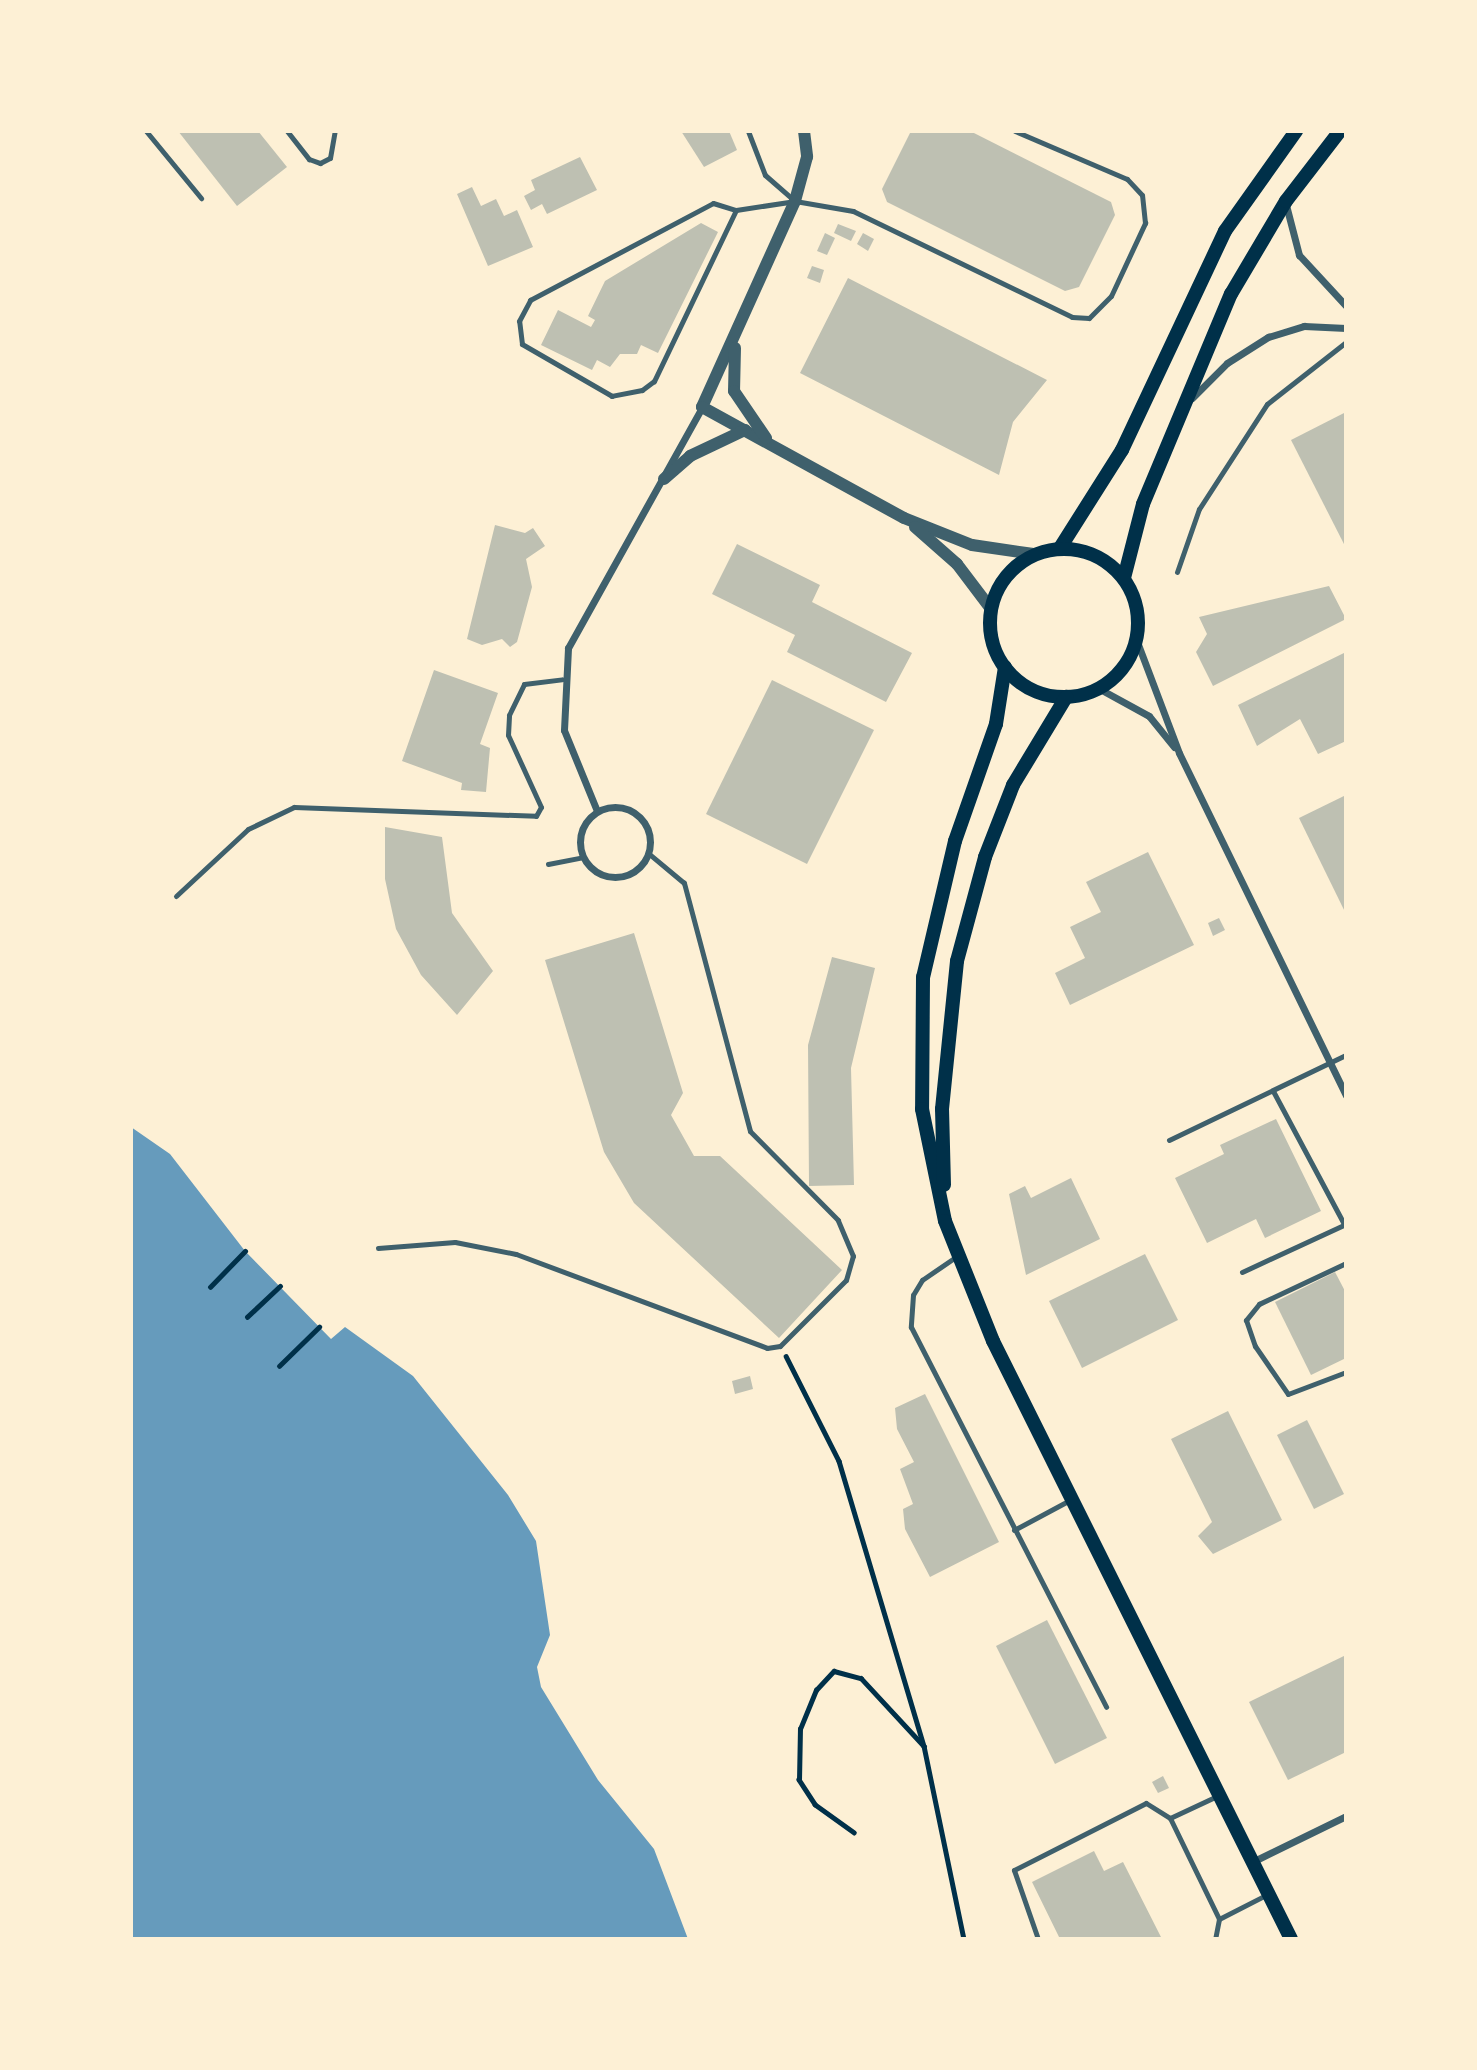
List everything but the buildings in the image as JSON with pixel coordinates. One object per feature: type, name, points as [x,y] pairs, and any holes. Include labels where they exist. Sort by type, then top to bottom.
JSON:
[{"type":"main road","points":[[1060,548],[1122,450],[1225,231],[1296,131]]},
{"type":"main road","points":[[1124,578],[1143,504],[1231,294],[1286,201],[1340,131]]},
{"type":"main road","points":[[1060,548],[1098,557],[1124,578],[1137,609],[1136,639],[1120,672],[1098,688],[1066,698],[1027,688],[1005,667],[991,639],[991,609],[1002,580],[1033,554],[1060,548]]},
{"type":"main road","points":[[1005,667],[996,724],[955,841],[923,977],[922,1109],[945,1221],[957,1256],[1070,1500],[1288,1938]]},
{"type":"main road","points":[[945,1221],[942,1109],[957,961],[1013,785],[1066,698]]},
{"type":"street","points":[[597,811],[564,730],[562,679],[575,628],[664,479],[736,339],[795,201],[807,157],[804,131]]},
{"type":"street","points":[[1286,201],[1299,255],[1346,306]]},
{"type":"street","points":[[1181,413],[1217,371],[1268,337],[1304,326],[1346,328]]},
{"type":"street","points":[[736,339],[734,391],[771,444]]},
{"type":"street","points":[[702,407],[904,517],[972,545],[1033,554]]},
{"type":"street","points":[[664,479],[690,456],[745,430]]},
{"type":"street","points":[[904,517],[945,551],[991,609]]},
{"type":"street","points":[[1136,639],[1179,753],[1346,1096]]},
{"type":"street","points":[[1098,688],[1149,716],[1179,753]]},
{"type":"street","points":[[619,807],[639,816],[649,837],[648,853],[636,870],[617,877],[597,872],[583,857],[583,827],[597,811],[619,807]]},
{"type":"street","points":[[1251,1863],[1346,1816]]},
{"type":"lane","points":[[146,131],[201,198]]},
{"type":"lane","points":[[287,131],[309,159],[320,163],[330,158],[335,131]]},
{"type":"lane","points":[[748,131],[765,175],[795,201]]},
{"type":"lane","points":[[736,210],[654,381],[642,390],[612,396],[522,344],[519,321],[540,294],[713,203],[736,210],[795,201],[853,211],[1072,317],[1089,318],[1111,296],[1146,223],[1142,195],[1127,179],[1015,131]]},
{"type":"lane","points":[[1177,572],[1199,509],[1260,413],[1345,346]]},
{"type":"lane","points":[[176,896],[248,829],[294,807],[536,816],[541,807],[508,735],[509,715],[524,684],[562,679]]},
{"type":"lane","points":[[378,1248],[455,1242],[516,1254],[754,1346],[780,1346],[846,1280],[851,1244],[838,1220],[750,1130],[684,883],[648,853]]},
{"type":"lane","points":[[548,864],[583,857]]},
{"type":"lane","points":[[1169,1140],[1346,1055]]},
{"type":"lane","points":[[1242,1272],[1345,1224],[1273,1091]]},
{"type":"lane","points":[[957,1256],[922,1280],[913,1295],[911,1327],[1106,1707]]},
{"type":"lane","points":[[1346,1263],[1259,1304],[1246,1320],[1255,1346],[1288,1394],[1346,1372]]},
{"type":"lane","points":[[1014,1530],[1070,1500]]},
{"type":"lane","points":[[1170,1818],[1217,1796]]},
{"type":"lane","points":[[1038,1939],[1014,1870],[1146,1803],[1170,1818],[1219,1919],[1214,1939]]},
{"type":"lane","points":[[1219,1919],[1268,1894]]},
{"type":"path","points":[[210,1287],[245,1251]]},
{"type":"path","points":[[247,1317],[280,1286]]},
{"type":"path","points":[[279,1366],[319,1327]]},
{"type":"path","points":[[780,1346],[839,1461],[924,1746],[964,1939]]},
{"type":"path","points":[[854,1833],[814,1805],[799,1780],[800,1729],[816,1690],[834,1671],[861,1678],[924,1746]]},
{"type":"water","points":[[131,1127],[170,1154],[245,1251],[331,1339],[345,1327],[413,1376],[508,1495],[536,1541],[550,1635],[537,1667],[541,1687],[598,1780],[654,1849],[688,1939],[131,1939]]}]
